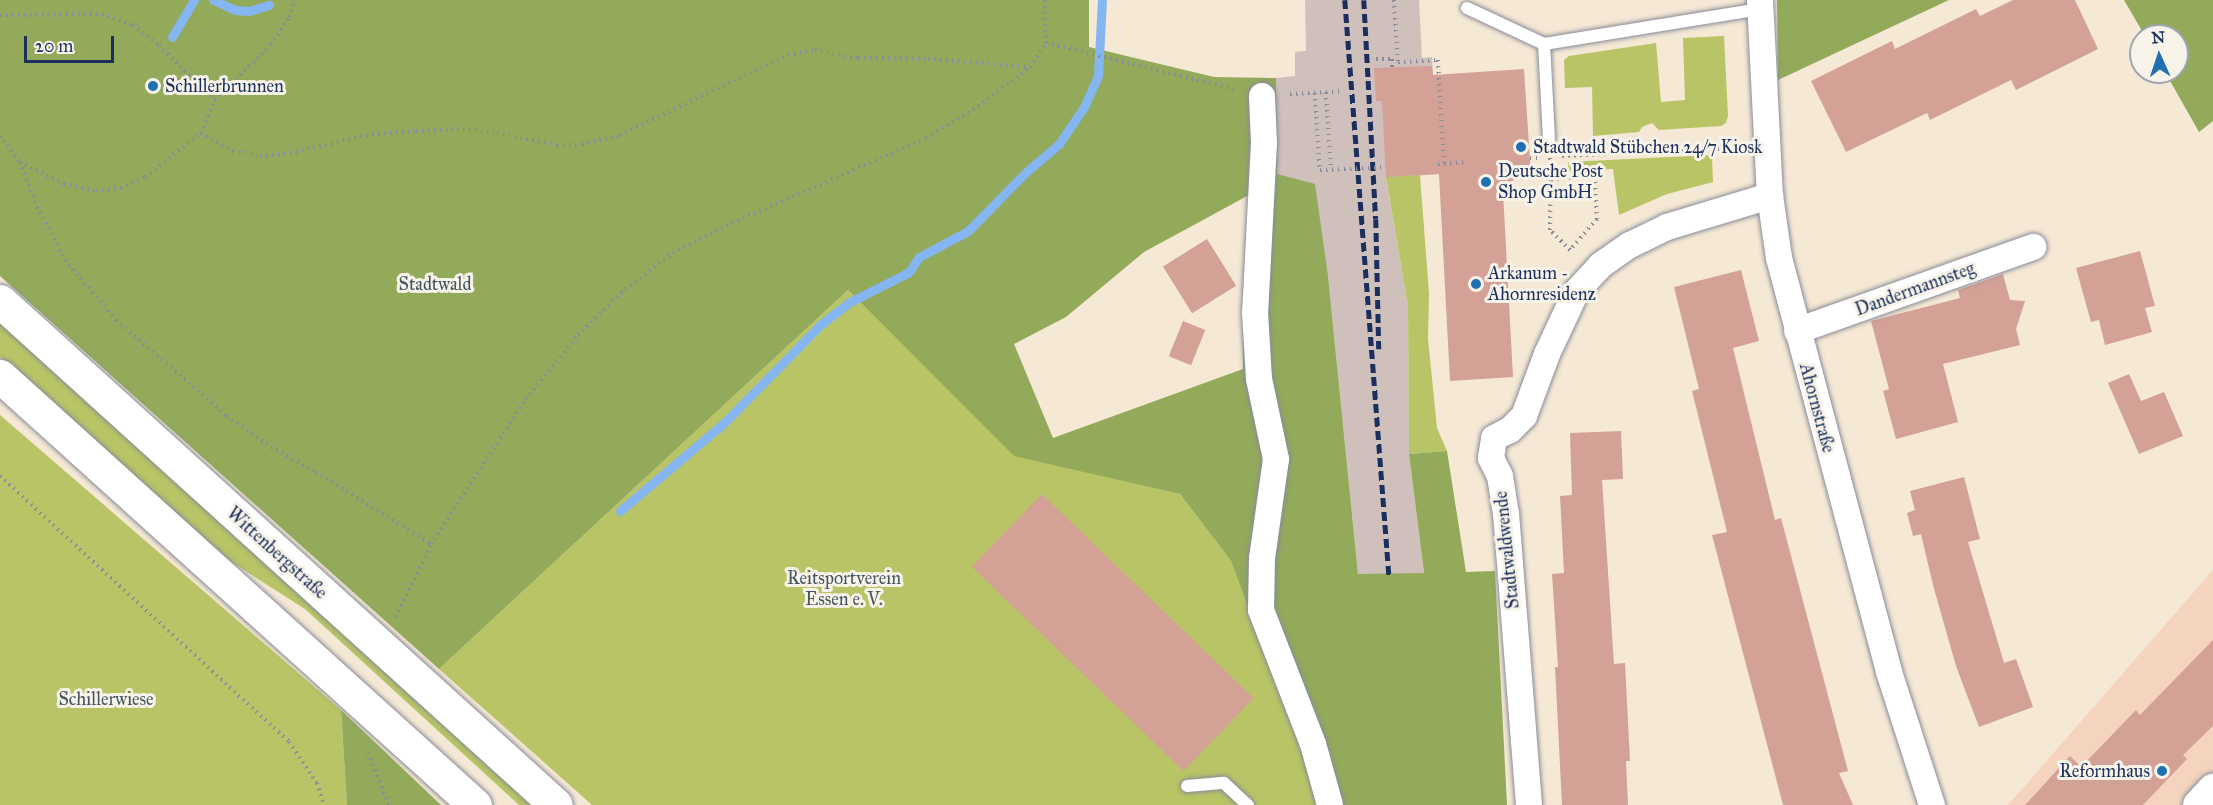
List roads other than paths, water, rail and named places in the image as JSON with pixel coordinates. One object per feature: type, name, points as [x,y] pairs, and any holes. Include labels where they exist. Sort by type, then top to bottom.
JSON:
[{"type":"main road","name":"Wittenbergstraße","points":[[0,301],[556,805]]},
{"type":"main road","points":[[0,376],[475,805]]},
{"type":"street","name":"Ahornstraße","points":[[1760,5],[1770,196],[1779,258],[1889,672],[1932,805]]},
{"type":"street","points":[[1262,96],[1264,143],[1255,312],[1259,379],[1276,459],[1262,558],[1261,610],[1312,744],[1330,805]]},
{"type":"street","name":"Stadtwaldwende","points":[[1529,805],[1506,514],[1500,476],[1491,458],[1494,438],[1510,430],[1524,416],[1547,354],[1576,292],[1601,265],[1630,245],[1667,227],[1770,196]]},
{"type":"street","name":"Dandermannsteg","points":[[1797,331],[2033,247]]},
{"type":"lane","points":[[1467,8],[1544,44],[1760,5]]},
{"type":"lane","points":[[1544,44],[1549,140]]},
{"type":"lane","points":[[1187,786],[1224,783],[1248,805]]},
{"type":"waterway","points":[[172,37],[194,0]]},
{"type":"waterway","points":[[213,0],[235,10],[249,11],[269,5]]},
{"type":"waterway","points":[[620,511],[725,422],[820,325],[848,303],[909,272],[919,257],[968,231],[1026,172],[1059,144],[1084,107],[1098,76],[1102,0]]},
{"type":"railway","points":[[1345,0],[1389,575]]},
{"type":"railway","points":[[1364,0],[1376,219],[1379,349]]},
{"type":"place","name":"Schillerbrunnen","points":[[153,86]]},
{"type":"place","name":"Stadtwald Stübchen 24/7 Kiosk","points":[[1521,147]]},
{"type":"place","name":"Deutsche Post Shop GmbH","points":[[1486,182]]},
{"type":"place","name":"Arkanum - Ahornresidenz","points":[[1476,284]]},
{"type":"place","name":"Reformhaus","points":[[2162,771]]},
{"type":"park label","name":"Stadtwald","points":[[435,284]]},
{"type":"park label","name":"Reitsportverein Essen e. V.","points":[[844,589]]},
{"type":"park label","name":"Schillerwiese","points":[[106,699]]}]
